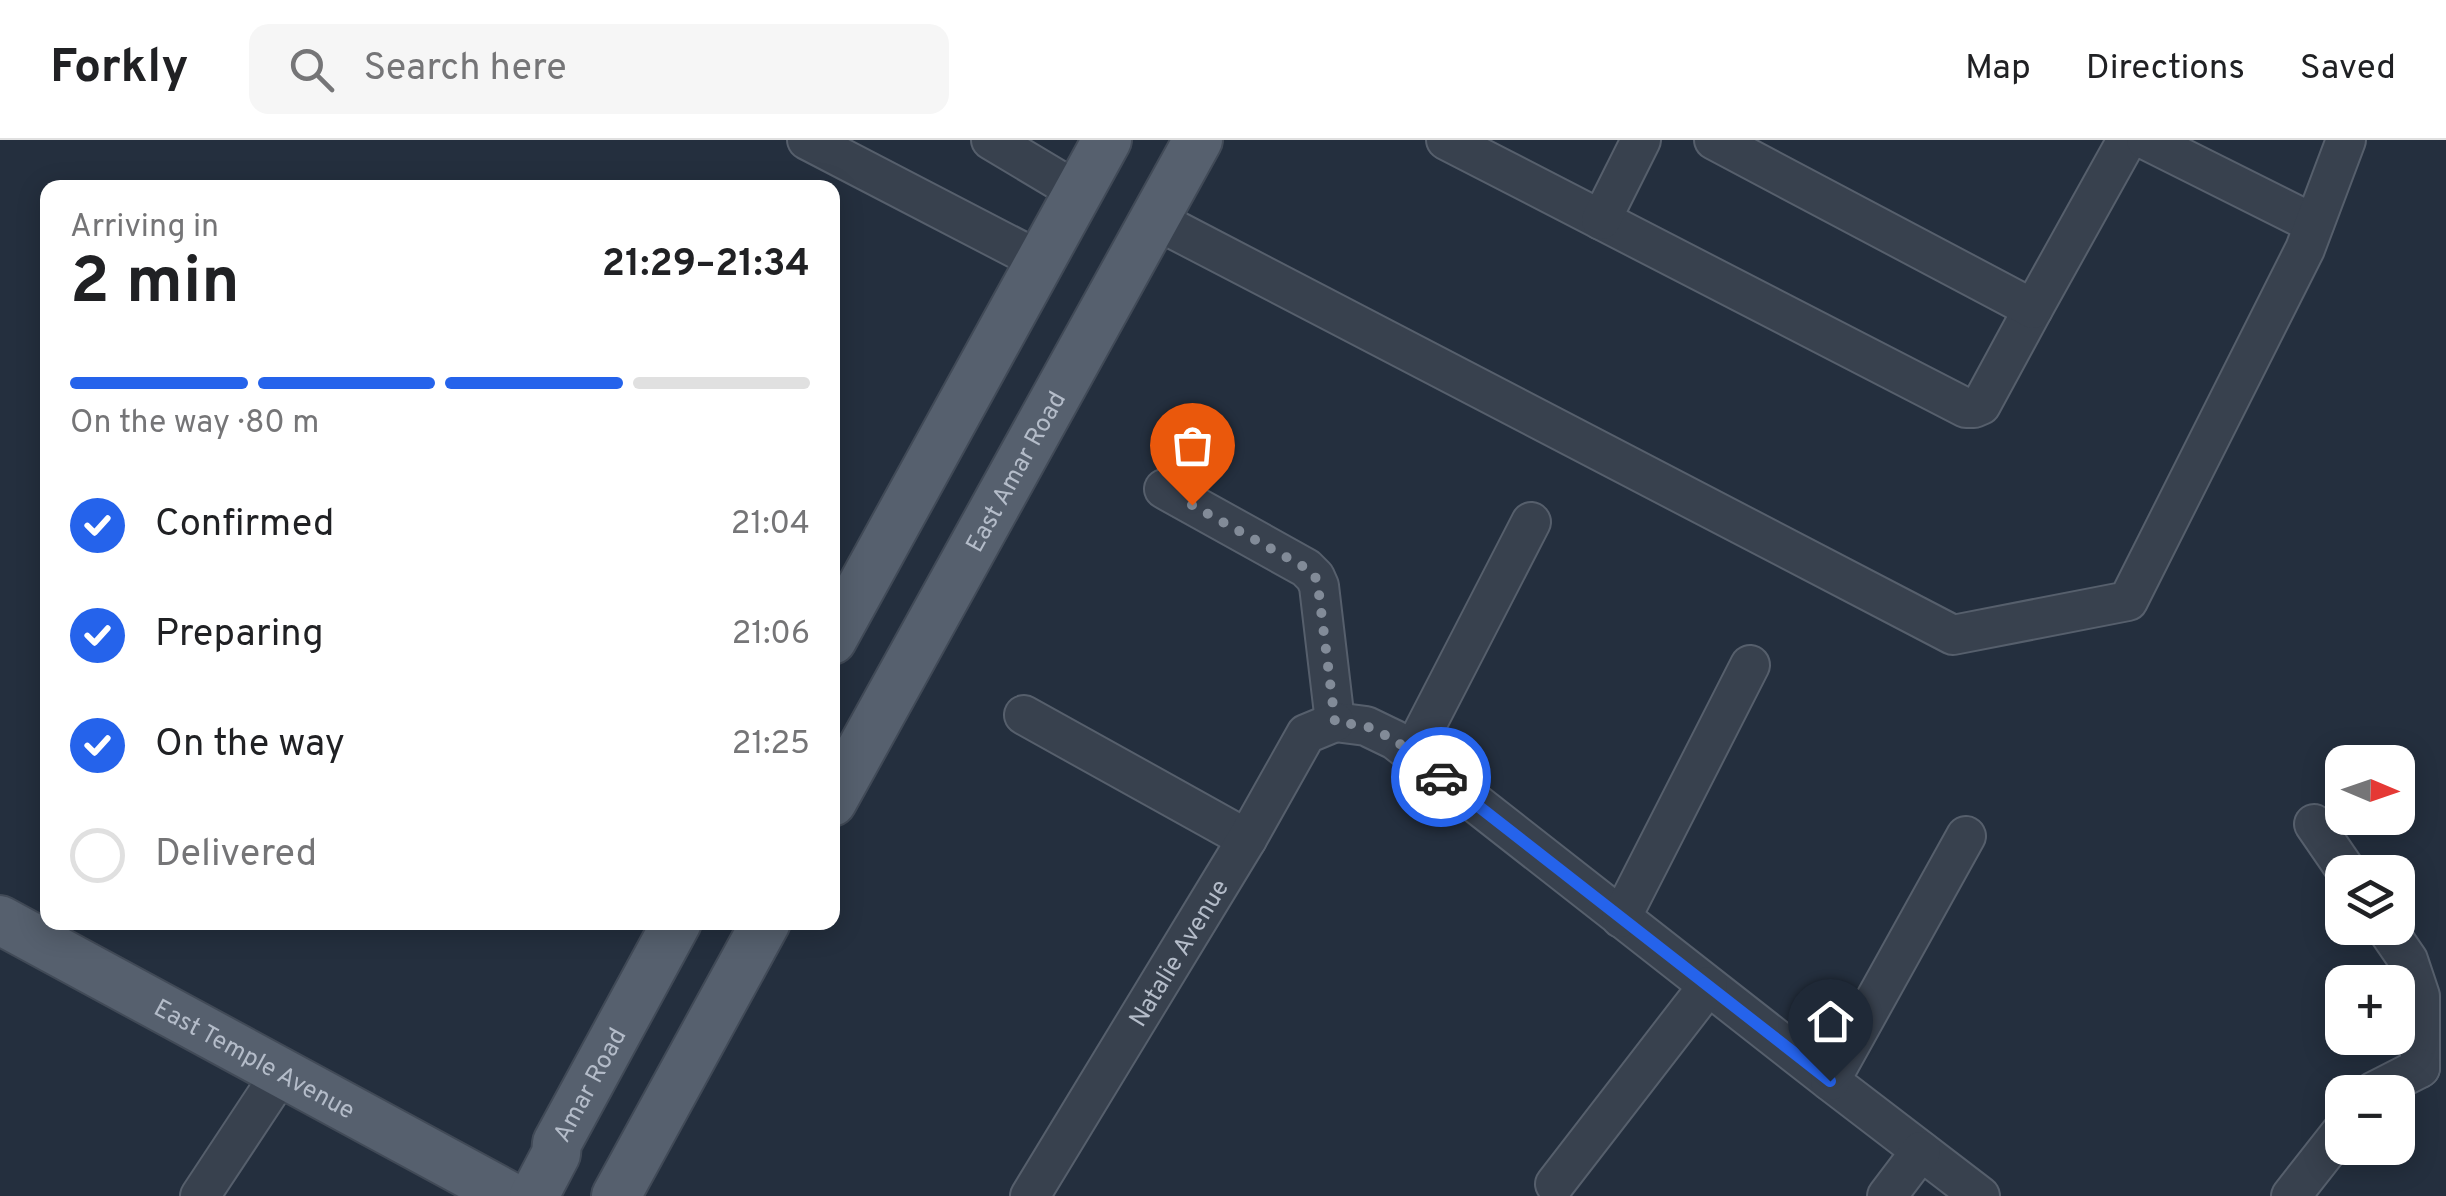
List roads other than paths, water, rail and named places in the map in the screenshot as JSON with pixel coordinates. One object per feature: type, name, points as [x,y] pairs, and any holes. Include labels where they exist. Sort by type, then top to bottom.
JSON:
[{"type":"main road","points":[[840,625],[1107,140]]},
{"type":"main road","name":"East Amar Road","points":[[840,788],[1198,140]]},
{"type":"main road","name":"East Temple Avenue","points":[[0,920],[509,1196]]},
{"type":"main road","name":"Amar Road","points":[[534,1196],[556,1154],[557,1143],[674,930]]},
{"type":"main road","points":[[616,1196],[762,930]]},
{"type":"street","points":[[807,140],[1040,261]]},
{"type":"street","points":[[991,140],[1078,192]]},
{"type":"street","points":[[1446,140],[1966,408],[1981,405],[2128,140]]},
{"type":"street","points":[[1602,220],[1641,140]]},
{"type":"street","points":[[1714,140],[2033,309]]},
{"type":"street","points":[[2146,140],[2310,236]]},
{"type":"street","points":[[1154,219],[1952,634],[2128,601],[2310,236],[2346,140]]},
{"type":"street","points":[[1164,489],[1315,576],[1335,722],[1366,726],[1395,740],[1980,1196]]},
{"type":"street","points":[[1412,753],[1531,522]]},
{"type":"street","points":[[1621,918],[1750,665]]},
{"type":"street","points":[[1024,715],[1247,839]]},
{"type":"street","name":"Natalie Avenue","points":[[1030,1196],[1247,839],[1306,734],[1335,722]]},
{"type":"street","points":[[2314,824],[2336,855]]},
{"type":"street","points":[[1830,1081],[1966,836]]},
{"type":"street","points":[[2398,945],[2408,960],[2420,996],[2433,1072]]},
{"type":"street","points":[[1555,1184],[1708,986]]},
{"type":"street","points":[[200,1196],[282,1072]]},
{"type":"street","points":[[1887,1196],[1921,1151]]},
{"type":"street","points":[[2291,1196],[2325,1153]]}]
